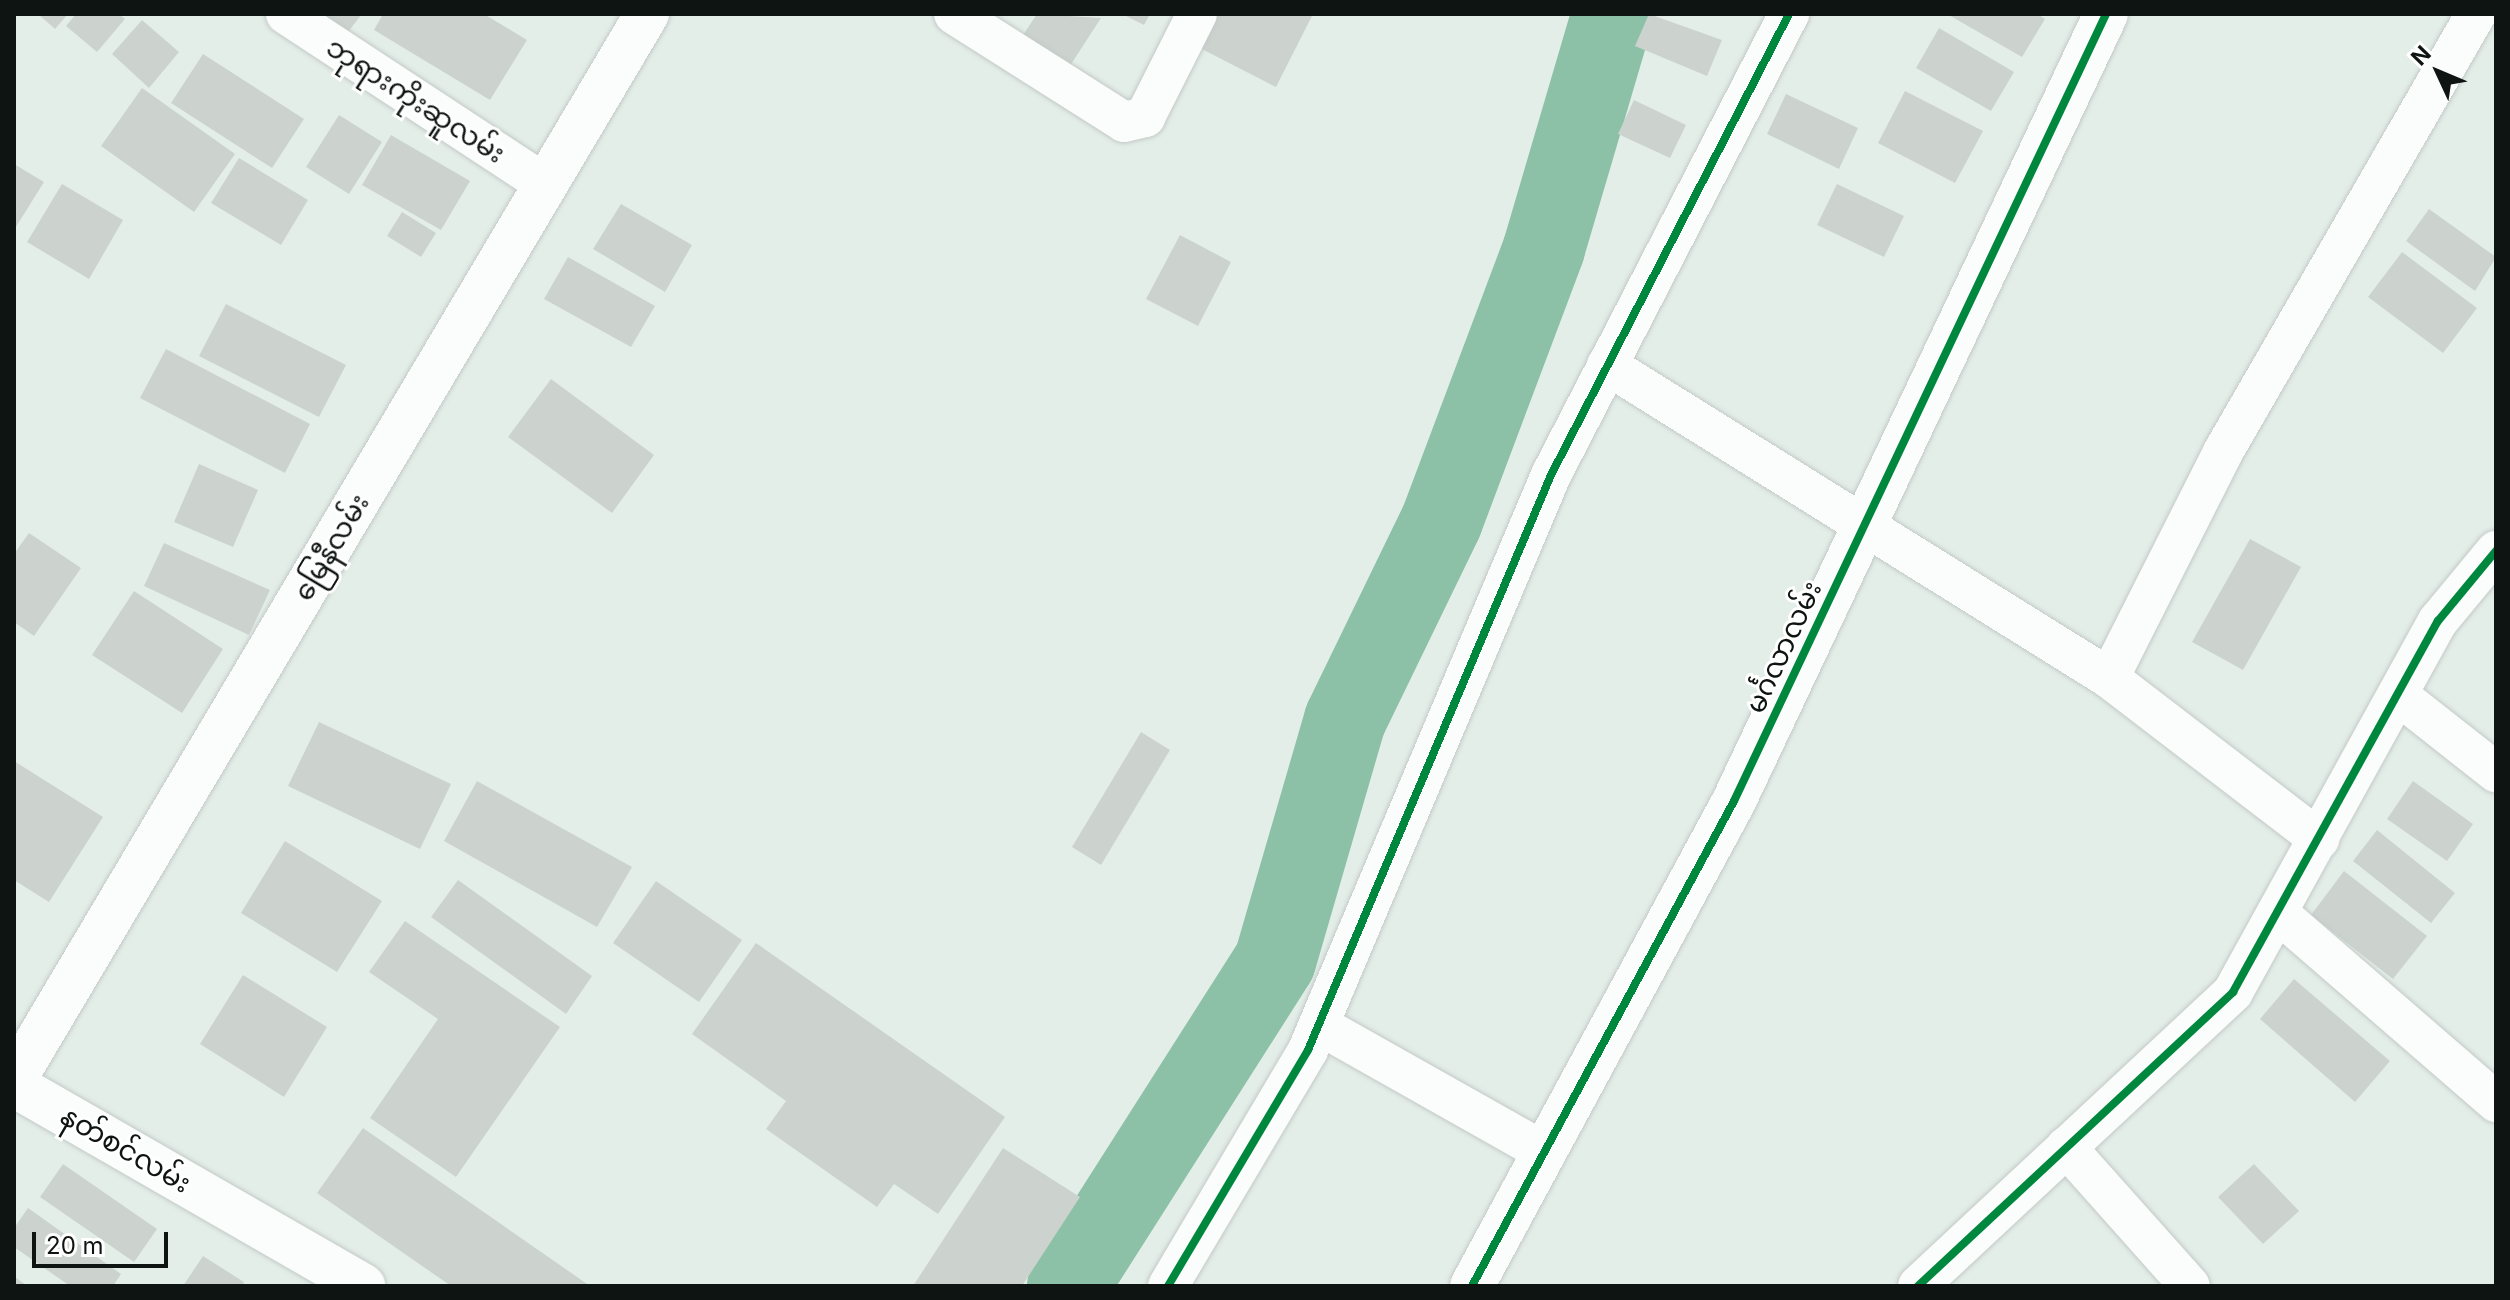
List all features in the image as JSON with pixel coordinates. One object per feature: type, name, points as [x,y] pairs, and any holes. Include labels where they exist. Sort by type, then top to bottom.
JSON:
[{"type":"street","name":"ဘုရားကိုးဆူလမ်း","points":[[286,14],[546,185]]},
{"type":"street","name":"မြေနီလမ်း","points":[[14,1082],[647,14]]},
{"type":"street","points":[[954,14],[1124,122],[1145,117],[1197,14]]},
{"type":"street","points":[[1168,1286],[1319,1025],[1551,475],[1789,14]]},
{"type":"street","name":"မင်္ဂလာလမ်း","points":[[1472,1286],[1734,801],[2106,14]]},
{"type":"street","points":[[2109,678],[2223,452],[2476,14]]},
{"type":"street","points":[[1607,365],[2109,678],[2319,839]]},
{"type":"street","points":[[1918,1286],[2233,992],[2438,621],[2496,551]]},
{"type":"street","points":[[2398,695],[2496,772]]},
{"type":"street","points":[[2278,913],[2496,1102]]},
{"type":"street","points":[[1319,1025],[1544,1152]]},
{"type":"street","name":"နတ်စင်လမ်း","points":[[14,1082],[363,1286]]},
{"type":"street","points":[[2066,1147],[2190,1286]]},
{"type":"building","points":[[38,14],[68,14],[55,29]]},
{"type":"building","points":[[76,14],[119,14],[125,19],[97,52],[66,26]]},
{"type":"building","points":[[304,14],[362,14],[341,41]]},
{"type":"building","points":[[383,14],[484,14],[527,40],[490,100],[374,30]]},
{"type":"building","points":[[1037,14],[1101,18],[1066,72],[1019,41]]},
{"type":"building","points":[[1122,14],[1150,14],[1144,25]]},
{"type":"building","points":[[1210,14],[1312,16],[1276,87],[1194,45]]},
{"type":"building","points":[[1649,14],[1722,40],[1707,76],[1635,46]]},
{"type":"building","points":[[1947,14],[2037,14],[2045,19],[2022,57]]},
{"type":"building","points":[[142,20],[179,52],[149,88],[112,54]]},
{"type":"building","points":[[1939,28],[2014,72],[1991,111],[1916,68]]},
{"type":"building","points":[[203,54],[304,119],[272,168],[171,103]]},
{"type":"building","points":[[142,88],[235,154],[194,212],[101,146]]},
{"type":"building","points":[[1905,91],[1983,131],[1955,183],[1878,143]]},
{"type":"building","points":[[1786,94],[1858,128],[1839,169],[1767,134]]},
{"type":"building","points":[[1634,100],[1686,125],[1670,158],[1618,134]]},
{"type":"building","points":[[339,115],[382,142],[349,194],[306,167]]},
{"type":"building","points":[[391,135],[470,181],[441,230],[362,185]]},
{"type":"building","points":[[239,158],[308,200],[281,245],[211,203]]},
{"type":"building","points":[[14,164],[44,182],[14,230]]},
{"type":"building","points":[[62,184],[123,220],[89,279],[27,242]]},
{"type":"building","points":[[1837,184],[1904,216],[1884,257],[1817,225]]},
{"type":"building","points":[[621,204],[692,245],[665,292],[593,249]]},
{"type":"building","points":[[2429,209],[2496,257],[2475,291],[2406,241]]},
{"type":"building","points":[[402,212],[436,233],[421,257],[387,236]]},
{"type":"building","points":[[1180,235],[1231,262],[1198,326],[1146,299]]},
{"type":"building","points":[[2402,252],[2477,308],[2443,353],[2368,297]]},
{"type":"building","points":[[568,257],[655,306],[631,347],[544,299]]},
{"type":"building","points":[[226,304],[346,365],[319,417],[199,356]]},
{"type":"building","points":[[166,349],[310,424],[285,473],[140,398]]},
{"type":"building","points":[[551,379],[654,455],[612,513],[508,437]]},
{"type":"building","points":[[199,464],[258,490],[233,547],[174,522]]},
{"type":"building","points":[[29,533],[81,568],[34,636],[14,622],[14,554]]},
{"type":"building","points":[[2250,539],[2301,567],[2243,670],[2192,642]]},
{"type":"building","points":[[164,543],[270,590],[249,635],[144,586]]},
{"type":"building","points":[[134,591],[223,649],[182,713],[92,655]]},
{"type":"building","points":[[319,722],[451,784],[420,849],[288,786]]},
{"type":"building","points":[[1141,732],[1170,750],[1101,865],[1072,847]]},
{"type":"building","points":[[14,761],[103,817],[49,902],[14,880]]},
{"type":"building","points":[[477,781],[632,867],[597,927],[444,841]]},
{"type":"building","points":[[2413,781],[2473,824],[2447,861],[2387,819]]},
{"type":"building","points":[[2377,830],[2455,893],[2431,923],[2353,861]]},
{"type":"building","points":[[285,841],[382,901],[337,972],[241,913]]},
{"type":"building","points":[[2344,871],[2427,936],[2393,979],[2311,915]]},
{"type":"building","points":[[458,880],[592,976],[566,1014],[431,917]]},
{"type":"building","points":[[656,881],[742,940],[699,1002],[613,943]]},
{"type":"building","points":[[405,921],[560,1027],[456,1177],[370,1118],[438,1019],[369,972]]},
{"type":"building","points":[[756,943],[1005,1117],[938,1214],[894,1184],[877,1207],[766,1129],[786,1101],[692,1034]]},
{"type":"building","points":[[243,975],[327,1027],[284,1097],[200,1044]]},
{"type":"building","points":[[2294,979],[2390,1061],[2355,1102],[2260,1019]]},
{"type":"building","points":[[363,1128],[590,1286],[451,1286],[317,1193]]},
{"type":"building","points":[[1003,1148],[1080,1197],[1022,1286],[913,1286]]},
{"type":"building","points":[[63,1164],[157,1229],[134,1262],[40,1197]]},
{"type":"building","points":[[2254,1164],[2299,1211],[2263,1244],[2218,1197]]},
{"type":"building","points":[[28,1208],[121,1274],[113,1286],[70,1286],[14,1247],[14,1228]]},
{"type":"building","points":[[203,1256],[244,1282],[242,1286],[183,1286]]},
{"type":"building","points":[[14,1276],[27,1286],[14,1286]]},
{"type":"waterway","points":[[1068,1286],[1275,961],[1345,720],[1442,520],[1544,248],[1613,14]]},
{"type":"cycle path","points":[[1168,1286],[1308,1050],[1551,475],[1789,14]]},
{"type":"cycle path","points":[[1472,1286],[1734,801],[2106,14]]},
{"type":"cycle path","points":[[1918,1286],[2233,992],[2438,621],[2496,551]]}]
